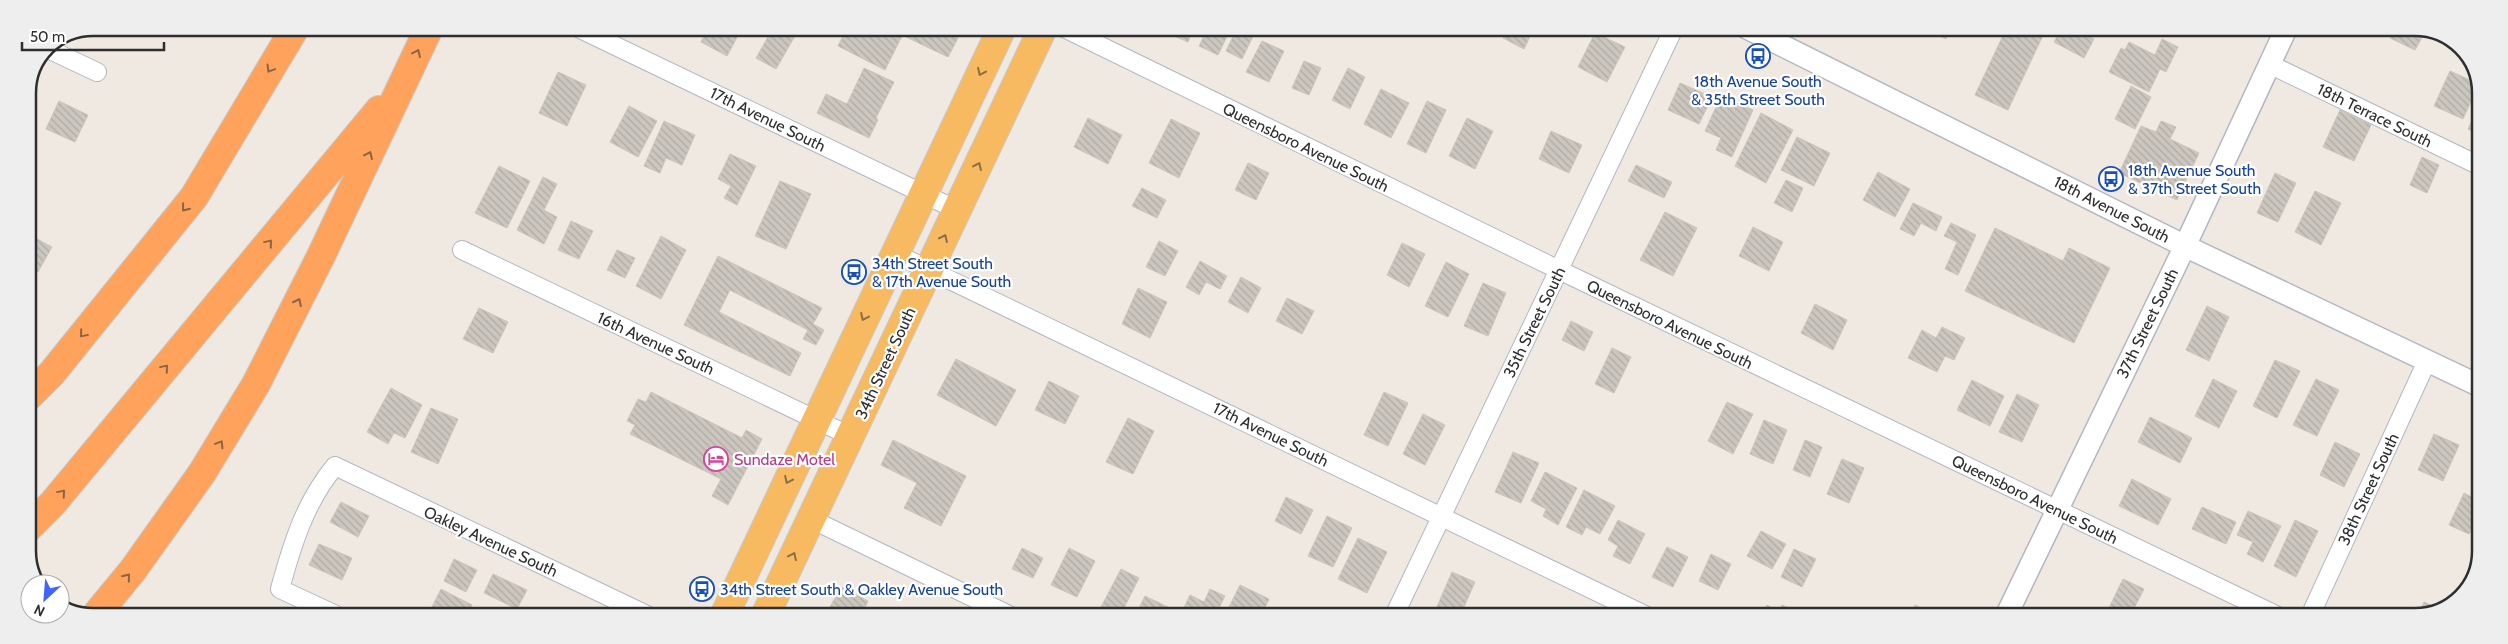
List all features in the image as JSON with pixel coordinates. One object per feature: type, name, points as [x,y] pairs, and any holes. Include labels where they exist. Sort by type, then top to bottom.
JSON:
[{"type":"highway","points":[[36,389],[52,373],[194,197],[290,36]]},
{"type":"highway","points":[[102,608],[133,570],[202,473],[256,384],[320,258],[425,36]]},
{"type":"highway","points":[[728,608],[998,36]]},
{"type":"highway","name":"34th Street South","points":[[769,608],[1039,36]]},
{"type":"highway","points":[[36,520],[53,503],[405,78]]},
{"type":"street","name":"17th Avenue South","points":[[595,36],[957,210]]},
{"type":"street","name":"Queensboro Avenue South","points":[[1080,36],[1559,270],[2261,608]]},
{"type":"street","name":"35th Street South","points":[[1398,608],[1670,36]]},
{"type":"street","name":"18th Avenue South","points":[[1763,36],[2185,246],[2472,382]]},
{"type":"street","name":"37th Street South","points":[[2010,608],[2185,246],[2283,36]]},
{"type":"street","points":[[54,52],[97,72]]},
{"type":"street","name":"18th Terrace South","points":[[2269,64],[2472,162]]},
{"type":"street","name":"16th Avenue South","points":[[462,250],[850,436]]},
{"type":"street","name":"17th Avenue South","points":[[894,253],[1630,608]]},
{"type":"street","name":"38th Street South","points":[[2314,608],[2427,361]]},
{"type":"street","name":"Oakley Avenue South","points":[[321,608],[280,589],[295,535],[313,499],[335,466],[630,608]]},
{"type":"street","points":[[811,519],[995,608]]},
{"type":"building","points":[[704,36],[738,36],[727,56],[701,42]]},
{"type":"building","points":[[768,36],[795,36],[776,69],[756,58]]},
{"type":"building","points":[[843,36],[902,36],[885,70],[838,46]]},
{"type":"building","points":[[954,36],[958,38],[948,57],[906,37]]},
{"type":"building","points":[[1174,36],[1191,36],[1188,42]]},
{"type":"building","points":[[1204,36],[1227,36],[1218,55],[1199,46]]},
{"type":"building","points":[[1233,36],[1253,36],[1242,59],[1226,51]]},
{"type":"building","points":[[1504,36],[1530,36],[1524,49],[1503,38]]},
{"type":"building","points":[[1594,36],[1601,36],[1625,47],[1607,82],[1578,67]]},
{"type":"building","points":[[2003,36],[2043,36],[2008,110],[1975,95]]},
{"type":"building","points":[[2057,36],[2088,36],[2094,39],[2084,58],[2054,42]]},
{"type":"building","points":[[2391,36],[2422,37],[2415,50],[2390,38]]},
{"type":"building","points":[[2162,39],[2178,47],[2166,72],[2160,69],[2149,92],[2109,72],[2121,48],[2125,50],[2129,42],[2155,55]]},
{"type":"building","points":[[1262,41],[1284,51],[1269,82],[1246,72]]},
{"type":"building","points":[[1304,61],[1321,68],[1309,95],[1292,88]]},
{"type":"building","points":[[864,68],[894,82],[876,118],[878,120],[869,138],[817,113],[826,94],[847,104]]},
{"type":"building","points":[[1348,68],[1365,77],[1350,109],[1332,100]]},
{"type":"building","points":[[2450,71],[2470,80],[2472,99],[2463,119],[2434,106]]},
{"type":"building","points":[[558,72],[586,85],[567,126],[539,113]]},
{"type":"building","points":[[1680,83],[1712,97],[1699,124],[1668,110]]},
{"type":"building","points":[[2131,86],[2151,97],[2135,129],[2115,119]]},
{"type":"building","points":[[1381,89],[1409,103],[1391,138],[1364,124]]},
{"type":"building","points":[[1721,96],[1753,110],[1732,157],[1716,150],[1721,138],[1705,131]]},
{"type":"building","points":[[59,101],[88,115],[75,142],[46,129]]},
{"type":"building","points":[[1427,101],[1446,110],[1426,153],[1407,144]]},
{"type":"building","points":[[629,106],[657,121],[638,157],[610,142]]},
{"type":"building","points":[[2340,110],[2371,125],[2354,161],[2323,147]]},
{"type":"building","points":[[1761,113],[1793,130],[1766,183],[1735,166]]},
{"type":"building","points":[[1088,118],[1122,135],[1108,164],[1074,147]]},
{"type":"building","points":[[1467,118],[1493,131],[1475,169],[1449,156]]},
{"type":"building","points":[[1171,119],[1200,133],[1179,178],[1149,163]]},
{"type":"building","points":[[2472,120],[2472,131],[2468,129]]},
{"type":"building","points":[[664,121],[695,135],[682,165],[666,158],[660,173],[644,166]]},
{"type":"building","points":[[2161,121],[2176,127],[2170,139],[2199,153],[2177,200],[2119,173],[2141,126],[2156,132]]},
{"type":"building","points":[[1551,131],[1582,145],[1569,173],[1539,159]]},
{"type":"building","points":[[1797,137],[1830,153],[1814,186],[1781,170]]},
{"type":"building","points":[[730,154],[756,166],[737,205],[724,198],[731,186],[718,179]]},
{"type":"building","points":[[2422,157],[2439,165],[2427,193],[2410,185]]},
{"type":"building","points":[[1248,163],[1269,173],[1256,200],[1235,190]]},
{"type":"building","points":[[1636,165],[1672,182],[1664,198],[1628,181]]},
{"type":"building","points":[[499,166],[530,181],[507,228],[475,213]]},
{"type":"building","points":[[1878,172],[1910,189],[1895,217],[1863,200]]},
{"type":"building","points":[[2275,173],[2296,183],[2278,222],[2257,213]]},
{"type":"building","points":[[543,177],[557,184],[544,210],[557,217],[544,244],[517,230]]},
{"type":"building","points":[[1786,180],[1803,188],[1792,212],[1774,203]]},
{"type":"building","points":[[780,181],[811,194],[786,249],[755,236]]},
{"type":"building","points":[[1142,188],[1166,200],[1157,218],[1132,206]]},
{"type":"building","points":[[2315,191],[2341,203],[2321,245],[2295,232]]},
{"type":"building","points":[[1913,203],[1942,217],[1936,231],[1921,223],[1914,236],[1900,229]]},
{"type":"building","points":[[1665,212],[1697,228],[1673,276],[1640,260]]},
{"type":"building","points":[[571,221],[593,231],[579,259],[558,250]]},
{"type":"building","points":[[1951,223],[1976,235],[1958,275],[1945,269],[1957,242],[1944,236]]},
{"type":"building","points":[[1753,227],[1783,242],[1769,271],[1739,256]]},
{"type":"building","points":[[1995,228],[2063,261],[2069,248],[2110,268],[2074,343],[1965,291]]},
{"type":"building","points":[[661,236],[686,250],[661,299],[636,286]]},
{"type":"building","points":[[36,238],[52,247],[38,272],[36,271]]},
{"type":"building","points":[[1159,241],[1178,251],[1165,276],[1146,267]]},
{"type":"building","points":[[1402,243],[1425,254],[1409,287],[1387,275]]},
{"type":"building","points":[[617,250],[635,258],[625,278],[607,270]]},
{"type":"building","points":[[718,256],[822,308],[813,324],[824,330],[816,345],[803,339],[808,330],[730,290],[719,312],[801,353],[790,376],[684,325]]},
{"type":"building","points":[[1200,261],[1227,276],[1220,289],[1206,282],[1199,295],[1186,287]]},
{"type":"building","points":[[1446,262],[1469,274],[1448,317],[1425,306]]},
{"type":"building","points":[[1241,277],[1261,288],[1248,313],[1228,302]]},
{"type":"building","points":[[1483,283],[1506,293],[1488,336],[1464,326]]},
{"type":"building","points":[[1138,288],[1167,302],[1150,338],[1122,324]]},
{"type":"building","points":[[1287,298],[1314,311],[1302,334],[1276,321]]},
{"type":"building","points":[[1815,304],[1847,320],[1833,350],[1801,333]]},
{"type":"building","points":[[2207,306],[2229,317],[2209,361],[2186,350]]},
{"type":"building","points":[[479,308],[508,322],[493,353],[463,339]]},
{"type":"building","points":[[1571,321],[1593,332],[1584,351],[1562,340]]},
{"type":"building","points":[[1942,327],[1965,338],[1954,360],[1945,356],[1937,372],[1908,358],[1922,330],[1936,338]]},
{"type":"building","points":[[1612,348],[1631,357],[1614,393],[1595,384]]},
{"type":"building","points":[[956,359],[1016,390],[996,426],[937,395]]},
{"type":"building","points":[[2275,360],[2300,371],[2277,418],[2253,406]]},
{"type":"building","points":[[2213,379],[2237,391],[2219,428],[2195,416]]},
{"type":"building","points":[[2316,379],[2339,390],[2317,436],[2293,425]]},
{"type":"building","points":[[1972,380],[2004,396],[1990,426],[1957,410]]},
{"type":"building","points":[[1049,381],[1079,396],[1065,424],[1035,410]]},
{"type":"building","points":[[391,388],[422,405],[405,438],[394,433],[388,444],[367,432]]},
{"type":"building","name":"Sundaze Motel","points":[[651,392],[742,438],[746,430],[762,439],[728,505],[712,496],[721,479],[630,434],[635,425],[627,421],[638,399],[646,402]]},
{"type":"building","points":[[1384,392],[1408,403],[1388,446],[1364,435]]},
{"type":"building","points":[[2017,394],[2039,405],[2022,442],[1999,432]]},
{"type":"building","points":[[1727,402],[1753,414],[1733,454],[1708,441]]},
{"type":"building","points":[[431,408],[458,419],[438,464],[411,452]]},
{"type":"building","points":[[1423,414],[1445,425],[1425,465],[1403,454]]},
{"type":"building","points":[[2150,417],[2192,438],[2180,463],[2138,442]]},
{"type":"building","points":[[1128,418],[1154,431],[1133,474],[1106,462]]},
{"type":"building","points":[[1764,420],[1787,430],[1773,464],[1750,454]]},
{"type":"building","points":[[2434,434],[2459,445],[2443,481],[2418,470]]},
{"type":"building","points":[[893,440],[966,476],[941,526],[904,508],[917,483],[881,465]]},
{"type":"building","points":[[1805,440],[1822,447],[1810,477],[1793,470]]},
{"type":"building","points":[[2335,442],[2360,454],[2344,487],[2320,475]]},
{"type":"building","points":[[1513,452],[1539,463],[1521,503],[1495,492]]},
{"type":"building","points":[[1842,459],[1864,468],[1849,503],[1827,494]]},
{"type":"building","points":[[1545,472],[1577,488],[1558,525],[1543,516],[1546,509],[1531,501]]},
{"type":"building","points":[[2132,479],[2171,499],[2158,525],[2119,506]]},
{"type":"building","points":[[1584,490],[1615,506],[1600,534],[1586,527],[1582,535],[1566,527]]},
{"type":"building","points":[[2464,493],[2472,497],[2472,528],[2469,534],[2449,525]]},
{"type":"building","points":[[1286,497],[1313,510],[1301,534],[1275,521]]},
{"type":"building","points":[[341,502],[369,516],[358,537],[330,522]]},
{"type":"building","points":[[2202,507],[2236,522],[2226,544],[2192,529]]},
{"type":"building","points":[[2248,511],[2281,526],[2263,562],[2247,554],[2253,542],[2237,535]]},
{"type":"building","points":[[1327,516],[1352,528],[1333,567],[1308,556]]},
{"type":"building","points":[[1618,520],[1645,534],[1630,564],[1613,556],[1618,546],[1608,540]]},
{"type":"building","points":[[2295,520],[2318,531],[2296,577],[2274,566]]},
{"type":"building","points":[[1761,531],[1786,544],[1772,569],[1747,556]]},
{"type":"building","points":[[1358,538],[1387,552],[1367,593],[1338,579]]},
{"type":"building","points":[[319,544],[352,558],[342,580],[309,565]]},
{"type":"building","points":[[1667,547],[1688,557],[1673,587],[1652,577]]},
{"type":"building","points":[[1022,548],[1043,558],[1033,578],[1012,569]]},
{"type":"building","points":[[1069,548],[1095,561],[1077,597],[1051,585]]},
{"type":"building","points":[[1794,549],[1816,559],[1802,587],[1781,577]]},
{"type":"building","points":[[1711,554],[1731,564],[1718,590],[1699,581]]},
{"type":"building","points":[[454,559],[477,570],[466,592],[444,581]]},
{"type":"building","points":[[1121,569],[1139,578],[1124,608],[1101,608]]},
{"type":"building","points":[[1452,572],[1475,582],[1464,608],[1436,608]]},
{"type":"building","points":[[493,574],[527,590],[518,608],[484,593]]},
{"type":"building","points":[[2123,579],[2144,589],[2134,608],[2109,608]]},
{"type":"building","points":[[1240,585],[1269,599],[1265,608],[1228,608]]},
{"type":"building","points":[[841,587],[868,601],[865,608],[829,608]]},
{"type":"building","points":[[441,589],[472,605],[470,608],[432,608]]},
{"type":"building","points":[[1210,589],[1225,596],[1219,608],[1184,608],[1190,595],[1204,602]]},
{"type":"building","points":[[1145,596],[1168,607],[1168,608],[1139,608]]},
{"type":"building","points":[[2424,602],[2431,605],[2426,607],[2422,607]]},
{"type":"place","name":"18th Avenue South & 35th Street South","points":[[1758,56]]},
{"type":"place","name":"18th Avenue South & 37th Street South","points":[[2111,179]]},
{"type":"place","name":"34th Street South & 17th Avenue South","points":[[854,272]]},
{"type":"place","name":"Sundaze Motel","points":[[716,459]]},
{"type":"place","name":"34th Street South & Oakley Avenue South","points":[[702,589]]}]
